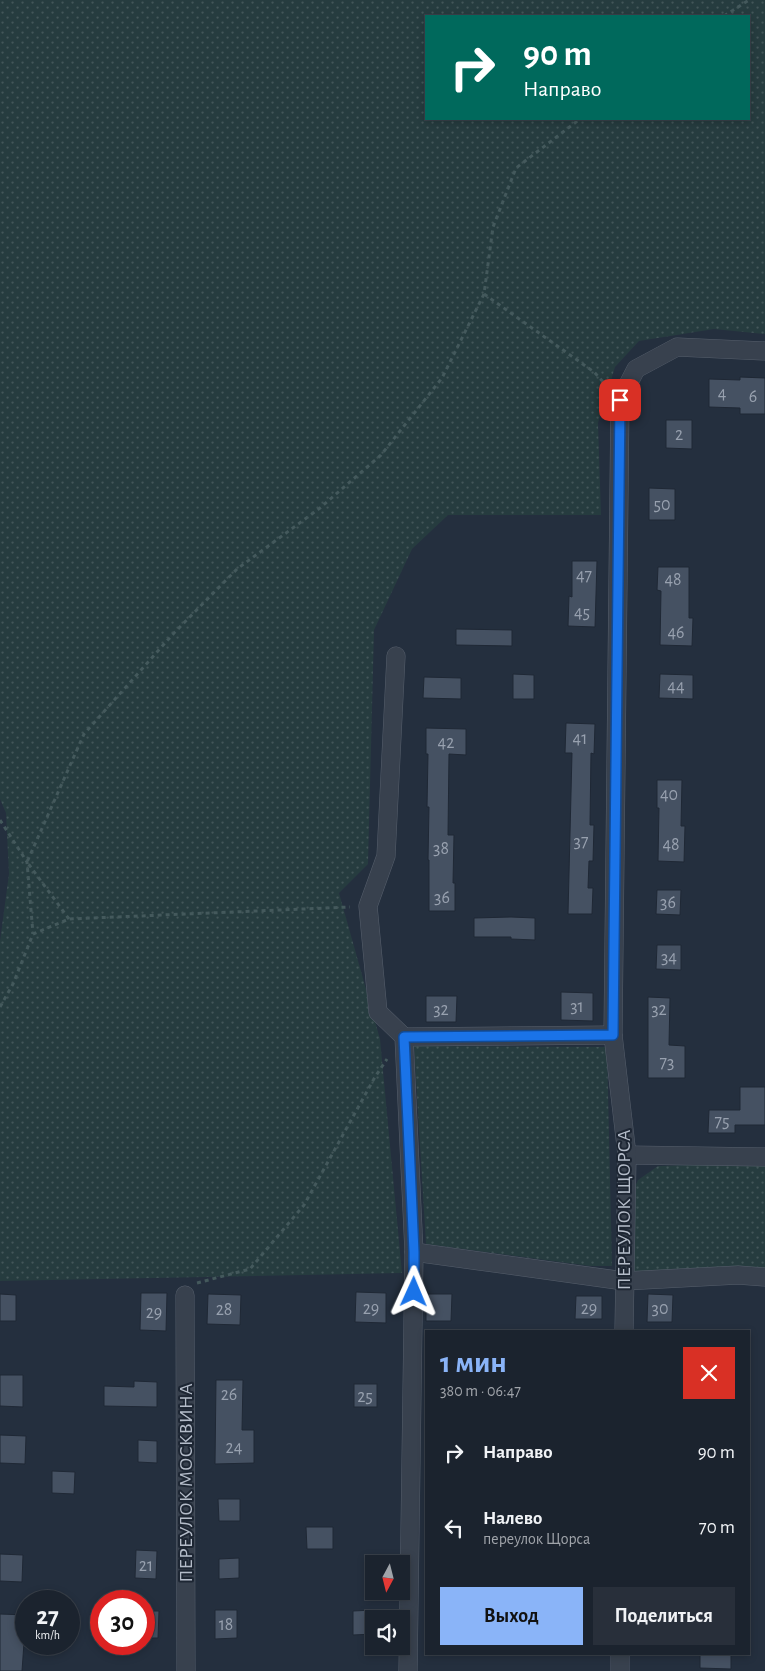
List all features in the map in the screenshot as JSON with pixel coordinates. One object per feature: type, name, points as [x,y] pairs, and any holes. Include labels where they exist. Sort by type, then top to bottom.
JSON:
[{"type":"street","points":[[620,400],[636,368],[677,347],[765,351]]},
{"type":"street","name":"ПЕРЕУЛОК ЩОРСА","points":[[620,400],[613,1035],[626,1155],[624,1330]]},
{"type":"street","points":[[396,656],[386,856],[368,906],[378,1012],[404,1037],[414,1252],[408,1671]]},
{"type":"street","points":[[404,1037],[613,1035]]},
{"type":"street","points":[[626,1155],[765,1157]]},
{"type":"street","points":[[414,1252],[624,1281],[738,1275],[765,1277]]},
{"type":"street","name":"ПЕРЕУЛОК МОСКВИНА","points":[[185,1295],[186,1671]]},
{"type":"street","points":[[620,1655],[620,1671]]},
{"type":"path","points":[[726,15],[749,0]]},
{"type":"path","points":[[0,1007],[13,984],[33,934],[27,862],[84,734],[174,633],[237,570],[320,508],[381,455],[442,378],[484,294],[493,227],[516,168],[579,120]]},
{"type":"path","points":[[484,294],[594,372],[620,400]]},
{"type":"path","points":[[0,820],[27,862],[69,919]]},
{"type":"path","points":[[33,934],[69,919],[368,906]]},
{"type":"path","points":[[185,1295],[197,1283],[250,1269],[304,1205],[375,1077],[404,1037]]},
{"type":"green space","points":[[0,0],[765,0],[765,334],[714,329],[639,341],[615,367],[598,423],[601,515],[448,515],[412,549],[374,630],[368,864],[339,893],[380,1039],[402,1273],[0,1281],[0,941],[9,874],[6,813],[0,799]]},
{"type":"green space","points":[[414,1046],[607,1047],[612,1266],[590,1266],[426,1244]]},
{"type":"green space","points":[[765,1163],[765,1272],[635,1277],[632,1267],[631,1195],[638,1180],[658,1166]]},
{"type":"building","points":[[740,377],[765,378],[765,414],[740,414],[740,408],[709,407],[709,379],[740,380]]},
{"type":"building","points":[[666,420],[692,420],[692,449],[666,448]]},
{"type":"building","points":[[649,488],[675,489],[675,520],[649,520]]},
{"type":"building","points":[[572,561],[597,561],[595,627],[568,626],[569,596],[572,597]]},
{"type":"building","points":[[658,567],[689,567],[689,618],[693,618],[692,646],[660,645],[661,591],[657,590]]},
{"type":"building","points":[[456,629],[512,630],[512,646],[456,645]]},
{"type":"building","points":[[513,674],[534,675],[534,699],[513,699]]},
{"type":"building","points":[[660,674],[693,675],[693,699],[659,698]]},
{"type":"building","points":[[424,677],[461,678],[461,699],[423,698]]},
{"type":"building","points":[[566,723],[595,724],[594,754],[591,753],[590,825],[594,825],[593,861],[589,861],[588,888],[593,888],[592,914],[568,914],[572,753],[565,753]]},
{"type":"building","points":[[426,728],[466,729],[466,755],[449,754],[448,835],[454,835],[453,883],[455,883],[455,911],[429,911],[429,807],[427,807],[428,754],[426,754]]},
{"type":"building","points":[[657,780],[682,780],[681,826],[685,826],[684,862],[658,861],[659,808],[657,808]]},
{"type":"building","points":[[657,890],[681,890],[680,915],[656,914]]},
{"type":"building","points":[[474,918],[535,918],[535,940],[511,939],[511,937],[474,937]]},
{"type":"building","points":[[657,945],[681,945],[681,970],[656,969]]},
{"type":"building","points":[[561,992],[593,993],[593,1021],[561,1020]]},
{"type":"building","points":[[426,996],[457,996],[456,1022],[426,1022]]},
{"type":"building","points":[[648,997],[670,998],[669,1045],[685,1046],[685,1078],[648,1078]]},
{"type":"building","points":[[740,1087],[765,1087],[765,1125],[735,1125],[735,1133],[708,1133],[709,1110],[740,1110]]},
{"type":"building","points":[[356,1292],[386,1293],[386,1323],[355,1322]]},
{"type":"building","points":[[141,1293],[167,1293],[166,1331],[140,1330]]},
{"type":"building","points":[[0,1294],[16,1295],[16,1321],[0,1321]]},
{"type":"building","points":[[208,1294],[241,1295],[240,1325],[207,1324]]},
{"type":"building","points":[[426,1294],[452,1294],[451,1321],[426,1321]]},
{"type":"building","points":[[648,1294],[673,1295],[672,1322],[647,1322]]},
{"type":"building","points":[[576,1296],[602,1296],[602,1319],[575,1319]]},
{"type":"building","points":[[0,1375],[23,1375],[23,1407],[0,1406]]},
{"type":"building","points":[[216,1380],[243,1380],[242,1430],[254,1430],[254,1463],[215,1464]]},
{"type":"building","points":[[134,1381],[157,1382],[157,1407],[104,1406],[104,1386],[134,1387]]},
{"type":"building","points":[[354,1384],[377,1384],[377,1407],[354,1407]]},
{"type":"building","points":[[0,1435],[26,1436],[25,1464],[0,1463]]},
{"type":"building","points":[[138,1440],[157,1441],[157,1463],[138,1462]]},
{"type":"building","points":[[52,1471],[75,1472],[74,1494],[52,1493]]},
{"type":"building","points":[[218,1499],[240,1499],[240,1521],[219,1521]]},
{"type":"building","points":[[306,1527],[333,1527],[333,1549],[307,1549]]},
{"type":"building","points":[[136,1550],[157,1551],[156,1579],[135,1578]]},
{"type":"building","points":[[0,1554],[23,1555],[22,1582],[0,1581]]},
{"type":"building","points":[[239,1558],[239,1578],[219,1579],[219,1559]]},
{"type":"building","points":[[215,1610],[237,1610],[237,1638],[215,1639]]},
{"type":"building","points":[[365,1610],[365,1634],[353,1635],[353,1611]]},
{"type":"building","points":[[155,1611],[159,1611],[158,1638],[155,1638]]},
{"type":"building","points":[[0,1614],[15,1615],[15,1655],[23,1655],[22,1671],[0,1671]]},
{"type":"building","points":[[700,1655],[731,1655],[731,1669],[700,1668]]},
{"type":"route","points":[[414,1292],[414,1252],[404,1037],[613,1035],[620,400]]}]
